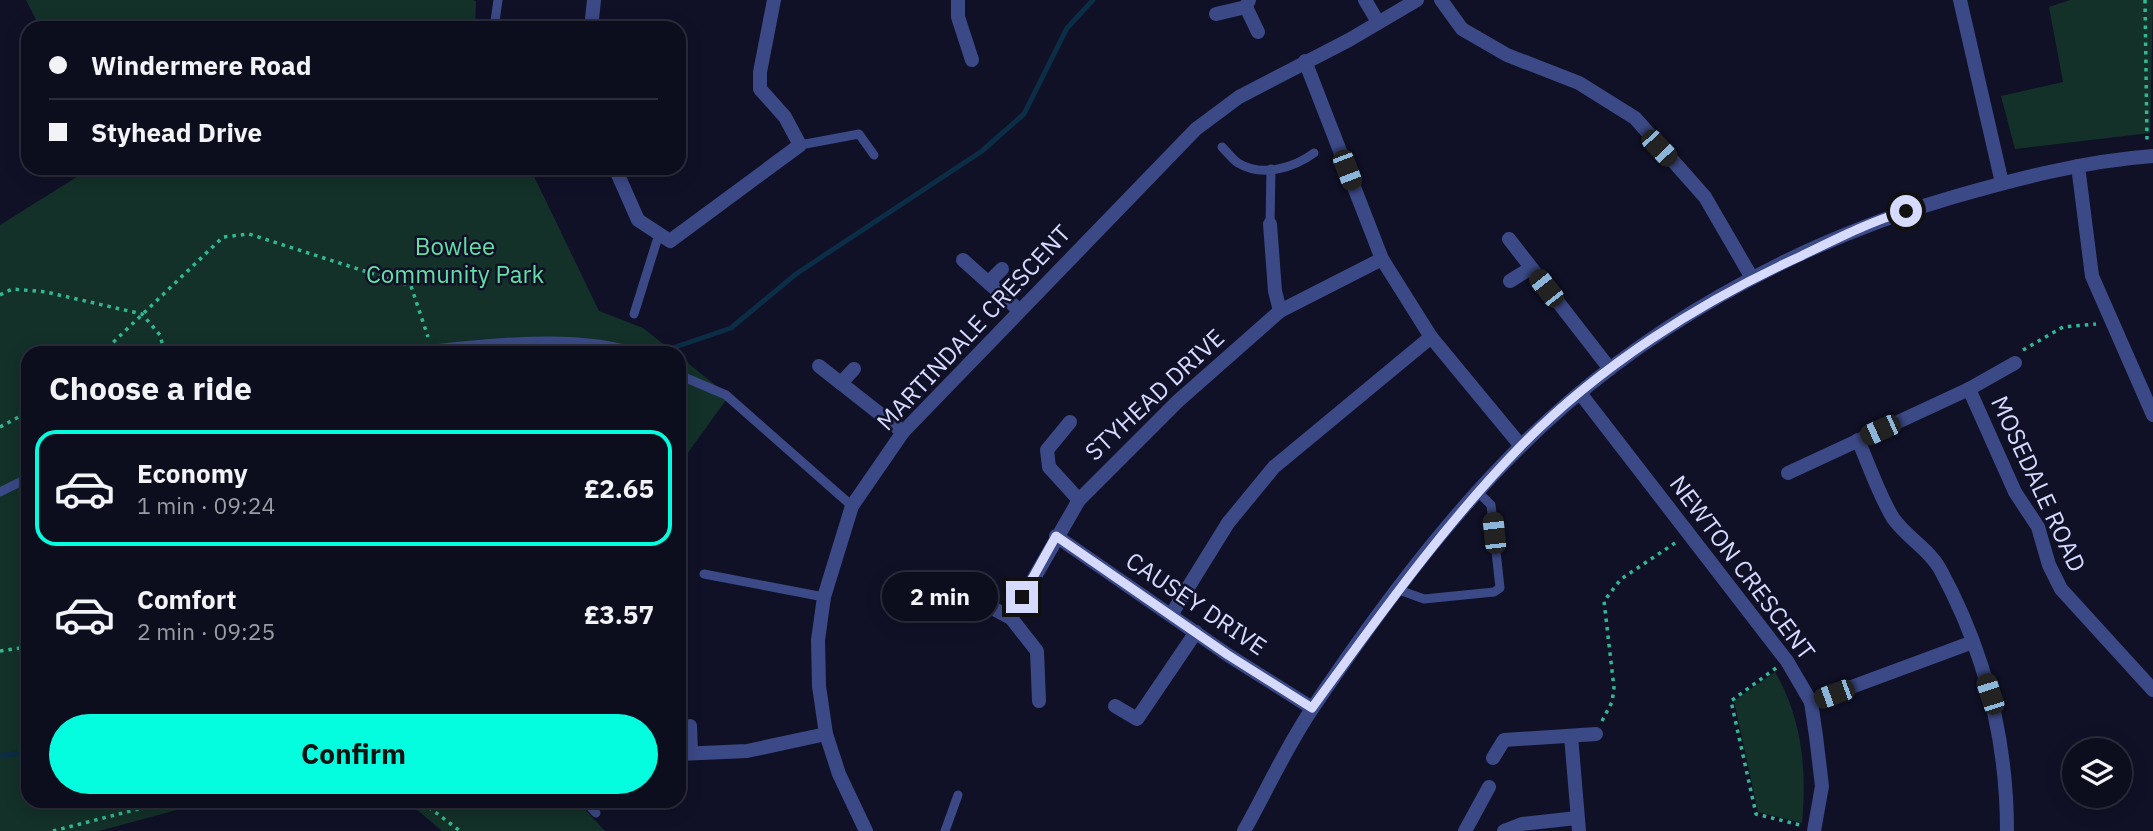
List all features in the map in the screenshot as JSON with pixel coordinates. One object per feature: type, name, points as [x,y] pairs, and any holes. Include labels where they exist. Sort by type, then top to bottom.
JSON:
[{"type":"street","points":[[592,21],[594,0]]},
{"type":"street","points":[[618,175],[638,220],[670,241],[800,145],[785,117],[760,89],[760,72],[774,0]]},
{"type":"street","points":[[958,0],[958,17],[972,60]]},
{"type":"street","points":[[1365,0],[1378,22]]},
{"type":"street","name":"MARTINDALE CRESCENT","points":[[866,831],[839,774],[826,734],[819,686],[818,640],[824,597],[852,506],[903,432],[1196,130],[1239,97],[1416,0]]},
{"type":"street","points":[[1441,0],[1462,29],[1507,55],[1579,83],[1634,117],[1705,197],[1752,278]]},
{"type":"street","points":[[1960,0],[2002,183]]},
{"type":"street","points":[[1216,14],[1247,4],[1258,32]]},
{"type":"street","points":[[1304,61],[1382,259],[1430,337],[1521,446]]},
{"type":"street","points":[[1244,831],[1312,708],[1399,590],[1521,446],[1610,369],[1679,322],[1752,278],[1882,218],[2002,183],[2078,166],[2150,156]]},
{"type":"street","points":[[2078,166],[2092,276],[2153,415]]},
{"type":"street","points":[[1270,224],[1275,291],[1280,311]]},
{"type":"street","points":[[1509,239],[1610,369]]},
{"type":"street","name":"STYHEAD DRIVE","points":[[1011,618],[1079,500],[1178,401],[1280,311],[1382,259]]},
{"type":"street","points":[[963,260],[1019,310]]},
{"type":"street","points":[[989,282],[1002,268]]},
{"type":"street","points":[[1510,281],[1531,268]]},
{"type":"street","points":[[1171,615],[1228,523],[1274,467],[1430,337]]},
{"type":"street","points":[[1788,473],[1969,389],[2015,363]]},
{"type":"street","points":[[819,366],[903,432]]},
{"type":"street","points":[[841,383],[854,369]]},
{"type":"street","name":"MOSEDALE ROAD","points":[[1969,389],[2015,492],[2038,527],[2049,565],[2061,589],[2153,690]]},
{"type":"street","name":"NEWTON CRESCENT","points":[[1580,393],[1787,661],[1811,702],[1822,786],[1815,830]]},
{"type":"street","points":[[1070,422],[1047,450],[1049,467],[1079,500]]},
{"type":"street","points":[[1858,440],[1894,519],[1939,566],[1973,642],[1998,720],[2007,785],[2007,831]]},
{"type":"street","name":"CAUSEY DRIVE","points":[[1056,536],[1312,708]]},
{"type":"street","points":[[983,603],[1011,618],[1037,651],[1038,701]]},
{"type":"street","points":[[1115,706],[1137,719],[1196,632]]},
{"type":"street","points":[[1811,702],[1973,642]]},
{"type":"street","points":[[686,748],[690,726]]},
{"type":"street","points":[[686,754],[747,751],[826,734]]},
{"type":"street","points":[[1493,758],[1504,740],[1596,734]]},
{"type":"street","points":[[1504,831],[1522,824],[1578,825],[1572,736]]},
{"type":"street","points":[[1465,831],[1489,787]]},
{"type":"lane","points":[[495,21],[498,0]]},
{"type":"lane","points":[[800,145],[859,134],[874,155]]},
{"type":"lane","points":[[1222,147],[1238,163],[1271,169],[1296,166],[1314,153]]},
{"type":"lane","points":[[1270,224],[1271,169]]},
{"type":"lane","points":[[634,314],[660,234]]},
{"type":"lane","points":[[460,346],[490,343],[602,343],[613,346]]},
{"type":"lane","points":[[686,378],[726,395],[852,506]]},
{"type":"lane","points":[[0,492],[21,482]]},
{"type":"lane","points":[[1399,590],[1424,599],[1494,592],[1500,588],[1491,505],[1479,493]]},
{"type":"lane","points":[[704,574],[824,597]]},
{"type":"lane","points":[[945,831],[958,795]]},
{"type":"lane","points":[[591,808],[596,813]]},
{"type":"path","points":[[2145,0],[2150,156]]},
{"type":"path","points":[[109,346],[223,237],[249,234],[411,286],[427,328],[430,346]]},
{"type":"path","points":[[0,295],[12,289],[46,292],[142,314],[160,335],[163,346]]},
{"type":"path","points":[[2015,363],[2018,354],[2063,327],[2112,321]]},
{"type":"path","points":[[0,427],[21,416]]},
{"type":"path","points":[[1596,734],[1612,702],[1614,688],[1604,601],[1621,579],[1689,534]]},
{"type":"path","points":[[0,651],[21,648]]},
{"type":"path","points":[[1787,661],[1731,701],[1756,814],[1815,830]]},
{"type":"path","points":[[53,831],[142,808]]},
{"type":"path","points":[[430,808],[460,831]]},
{"type":"green space","points":[[26,0],[476,1],[475,21],[36,21]]},
{"type":"green space","points":[[2070,0],[2153,0],[2150,133],[2015,149],[2001,96],[2063,82],[2049,7]]},
{"type":"green space","name":"Bowlee Community Park","points":[[80,175],[533,175],[599,311],[643,328],[666,346],[21,346],[21,808],[184,808],[99,831],[0,831],[0,225]]},
{"type":"green space","points":[[686,362],[729,396],[686,455]]},
{"type":"green space","points":[[1775,672],[1797,726],[1803,764],[1802,823],[1758,812],[1734,701]]},
{"type":"green space","points":[[415,808],[584,808],[605,831],[442,831]]},
{"type":"waterway","points":[[678,346],[731,328],[796,274],[982,151],[1024,114],[1067,28],[1093,0]]},
{"type":"waterway","points":[[0,756],[21,753]]},
{"type":"route","points":[[1022,597],[1056,536],[1228,655],[1312,708],[1442,535],[1521,446],[1580,393],[1679,322],[1752,278],[1882,218],[1906,211]]}]
